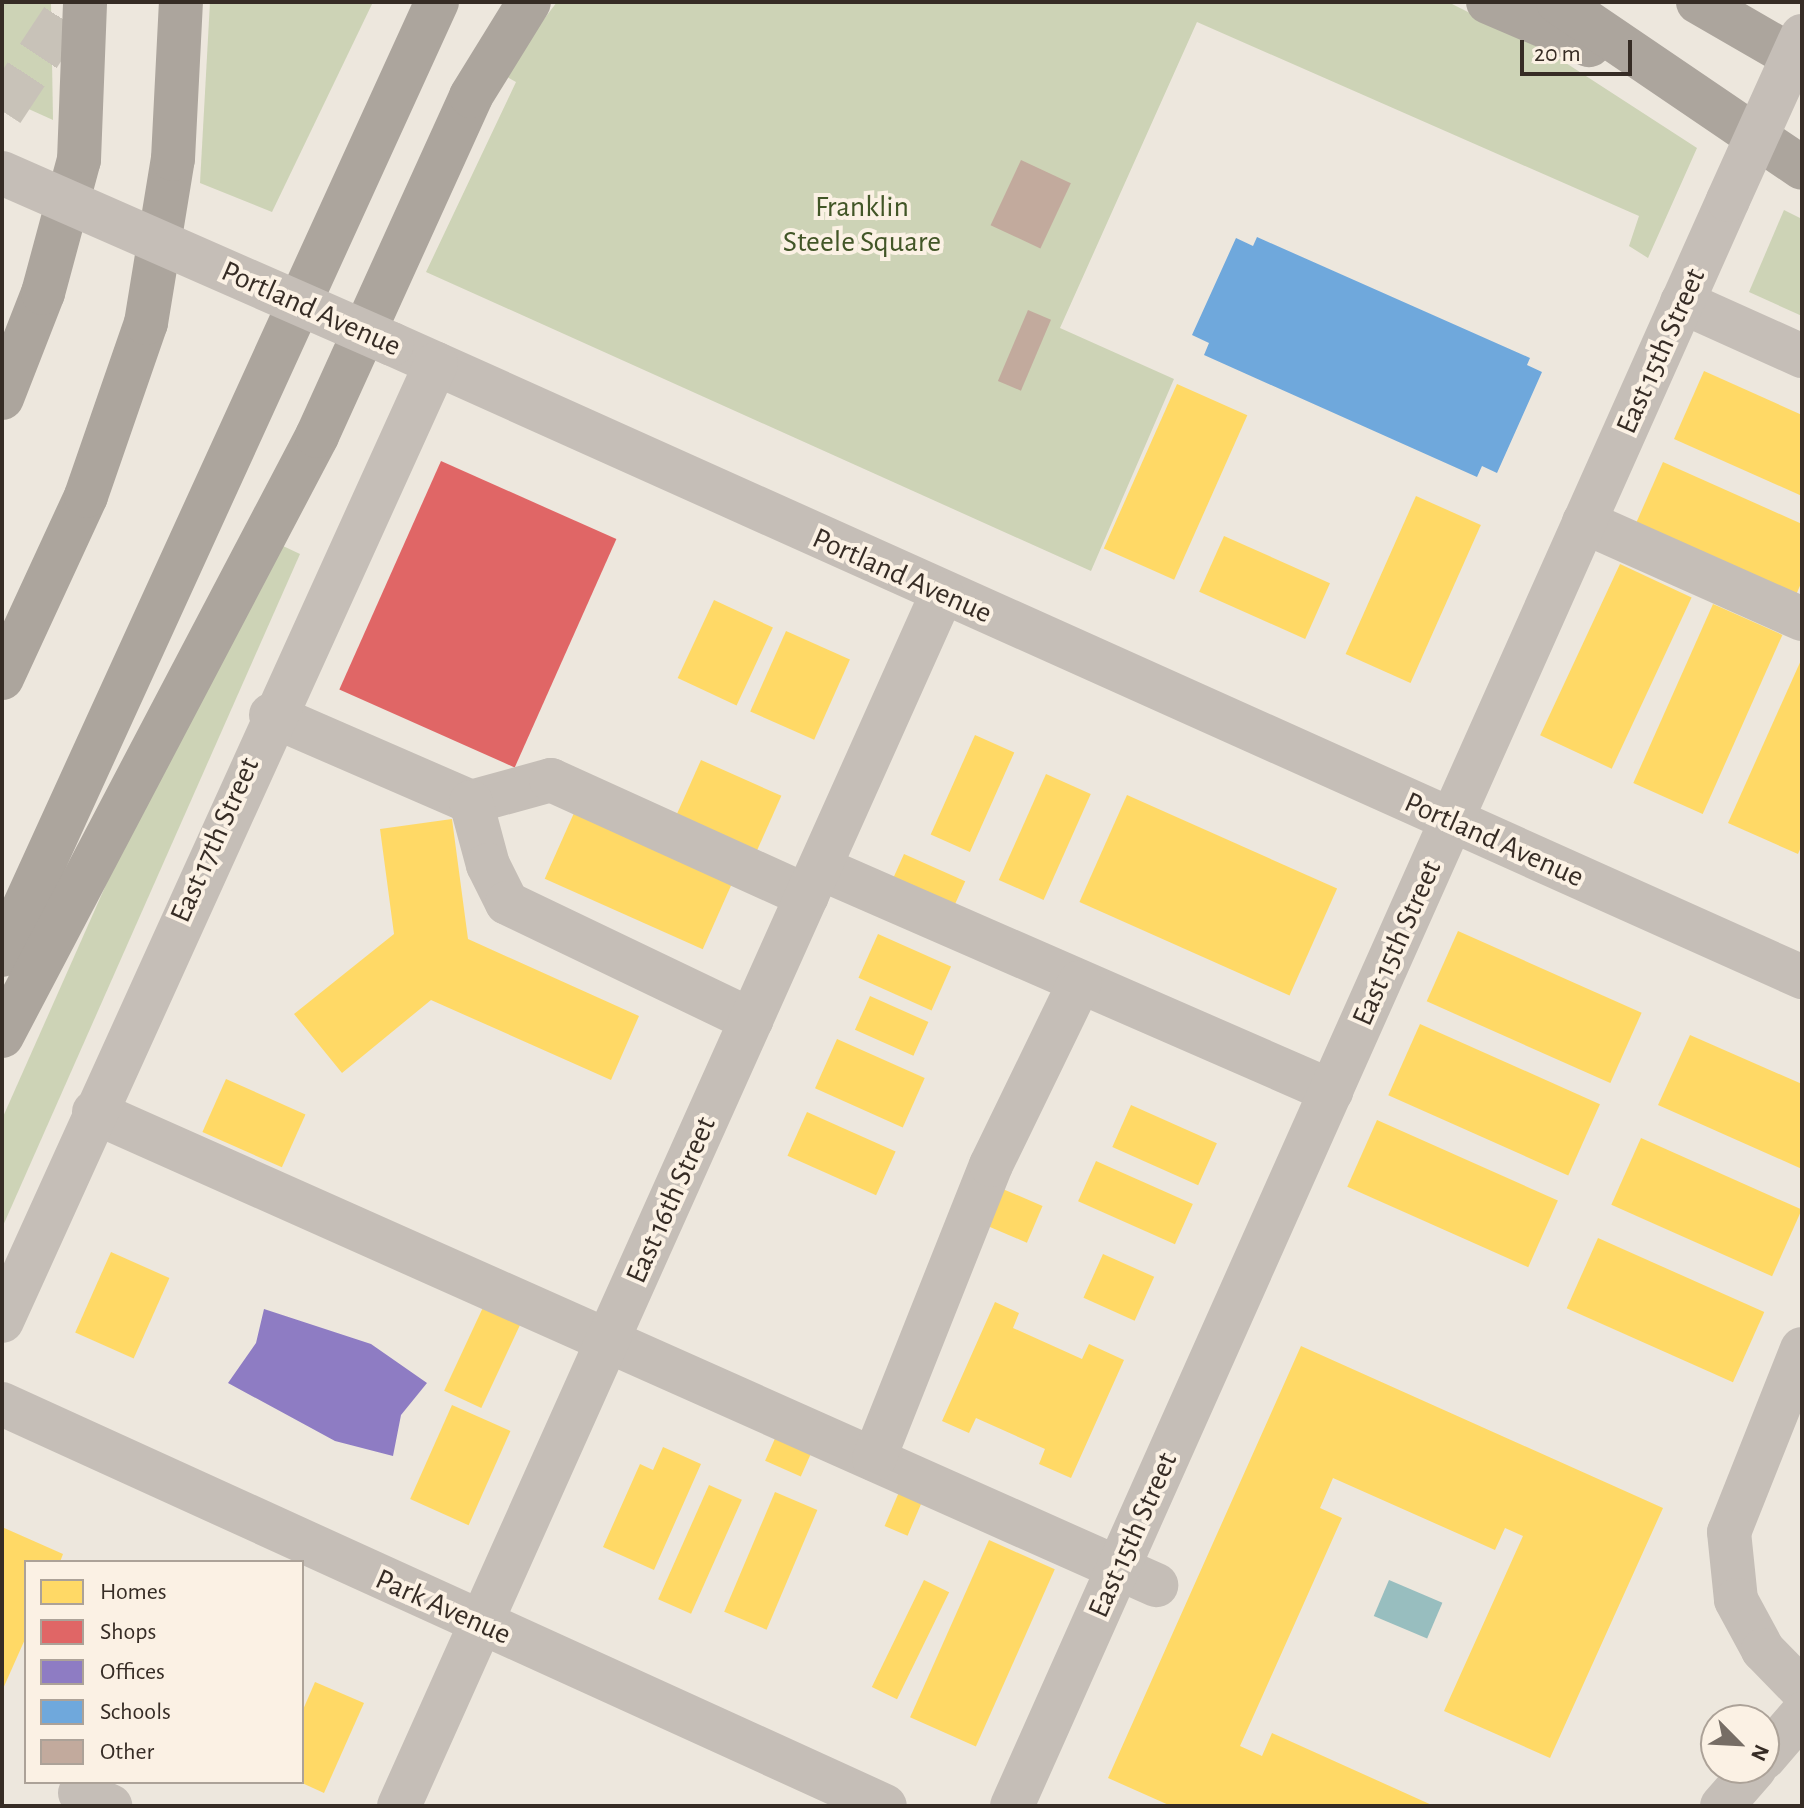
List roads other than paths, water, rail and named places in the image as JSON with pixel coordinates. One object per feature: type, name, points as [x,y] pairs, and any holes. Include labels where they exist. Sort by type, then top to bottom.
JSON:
[{"type":"highway","points":[[2,398],[53,263],[79,160],[88,83],[85,2]]},
{"type":"highway","points":[[2,678],[86,496],[146,323],[173,159],[181,2]]},
{"type":"highway","points":[[2,955],[437,2]]},
{"type":"highway","points":[[2,1036],[317,436],[471,96],[529,2]]},
{"type":"highway","points":[[1488,2],[1702,104]]},
{"type":"highway","points":[[1558,2],[1702,104],[1802,168]]},
{"type":"highway","points":[[1698,2],[1802,62]]},
{"type":"street","name":"East 15th Street","points":[[1012,1806],[1137,1576],[1331,1091],[1802,36]]},
{"type":"street","name":"Portland Avenue","points":[[2,173],[392,344],[942,594],[1802,977]]},
{"type":"street","points":[[1682,302],[1802,356]]},
{"type":"street","name":"East 17th Street","points":[[2,1321],[271,715],[436,364]]},
{"type":"street","points":[[1584,522],[1802,619]]},
{"type":"street","name":"East 16th Street","points":[[399,1806],[942,594]]},
{"type":"street","points":[[271,715],[471,802],[551,780],[1080,982],[1331,1091]]},
{"type":"street","points":[[471,802],[488,865],[507,903],[751,1020]]},
{"type":"street","points":[[874,1459],[991,1165],[1080,982]]},
{"type":"street","points":[[94,1112],[1137,1576]]},
{"type":"street","points":[[1802,1349],[1729,1532],[1736,1600],[1763,1650],[1802,1690]]},
{"type":"street","name":"Park Avenue","points":[[2,1404],[885,1806]]},
{"type":"street","points":[[1780,1739],[1802,1714]]},
{"type":"street","points":[[1722,1806],[1741,1784]]},
{"type":"water","points":[[1389,1580],[1442,1603],[1427,1639],[1374,1616]]},
{"type":"tunnel","points":[[2,111],[74,2]]},
{"type":"park label","name":"Franklin Steele Square","points":[[862,224]]}]
